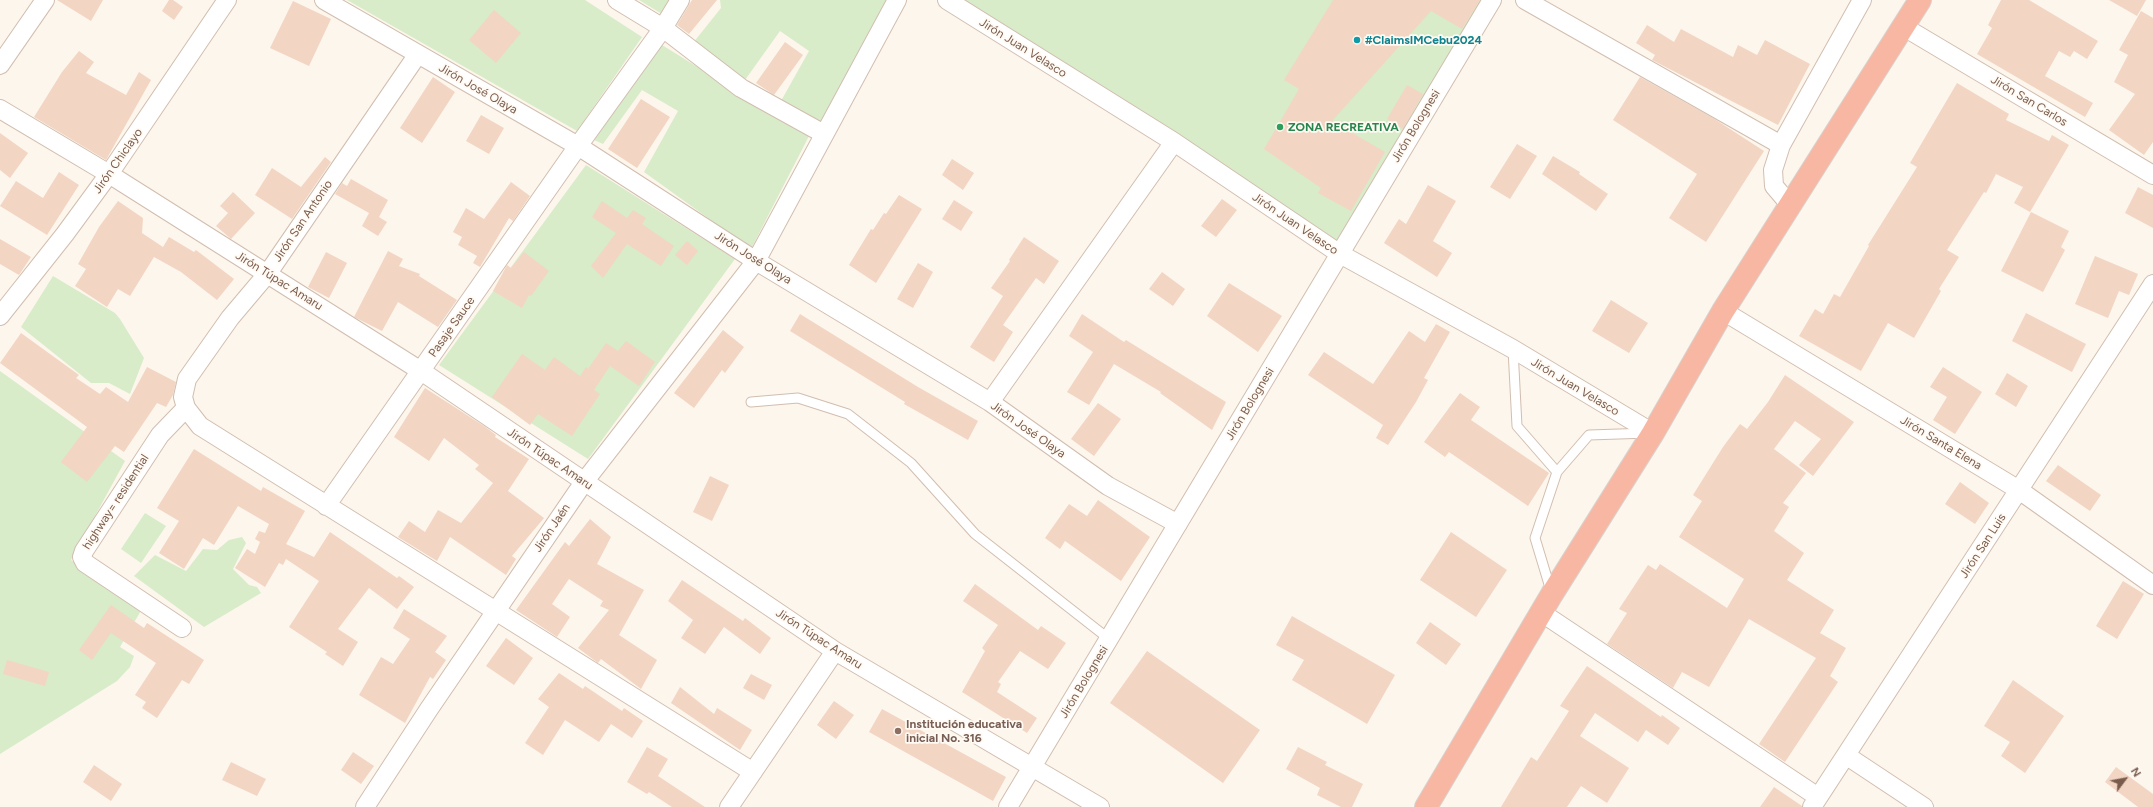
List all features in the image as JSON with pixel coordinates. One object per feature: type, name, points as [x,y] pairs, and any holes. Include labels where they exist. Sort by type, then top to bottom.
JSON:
[{"type":"highway","points":[[1426,807],[1547,603],[1653,433],[1723,311],[1791,206],[1920,0]]},
{"type":"street","points":[[0,65],[45,0]]},
{"type":"street","name":"Jirón Chiclayo","points":[[0,316],[110,174],[227,0]]},
{"type":"street","name":"Jirón José Olaya","points":[[324,0],[578,146],[756,261],[990,402],[1108,486],[1178,524]]},
{"type":"street","points":[[617,0],[663,28],[741,88],[824,134]]},
{"type":"street","name":"Pasaje Sauce","points":[[326,506],[578,146],[663,28],[680,0]]},
{"type":"street","name":"Jirón Jaén","points":[[365,807],[584,482],[756,261],[897,0]]},
{"type":"street","name":"Jirón Juan Velasco","points":[[946,0],[1174,142],[1340,254],[1513,350],[1653,433]]},
{"type":"street","name":"Jirón Bolognesi","points":[[1008,807],[1492,0]]},
{"type":"street","points":[[1525,0],[1781,145]]},
{"type":"street","points":[[1791,206],[1774,186],[1773,170],[1781,145],[1862,0]]},
{"type":"street","name":"Jirón San Carlos","points":[[1904,27],[2153,175]]},
{"type":"street","name":"Jirón San Antonio","points":[[186,408],[183,397],[187,379],[230,318],[268,273],[418,54]]},
{"type":"street","name":"Jirón Túpac Amaru","points":[[0,109],[110,174],[421,371],[835,651],[1100,807]]},
{"type":"street","points":[[990,402],[1174,142]]},
{"type":"street","name":"Jirón San Luis","points":[[1815,802],[1847,756],[2153,284]]},
{"type":"street","name":"Jirón Santa Elena","points":[[1723,311],[2019,490],[2153,585]]},
{"type":"street","points":[[186,408],[200,426],[495,612],[753,772]]},
{"type":"street","name":"highway= residential","points":[[182,628],[85,563],[82,557],[84,551],[160,435],[186,408]]},
{"type":"street","points":[[1547,603],[1815,802]]},
{"type":"street","points":[[729,807],[835,651]]},
{"type":"street","points":[[1847,756],[1924,807]]},
{"type":"lane","points":[[1513,350],[1517,426],[1557,472]]},
{"type":"lane","points":[[751,402],[798,398],[848,414],[911,464],[974,534],[1109,639]]},
{"type":"lane","points":[[1547,603],[1535,538],[1557,472],[1589,435],[1653,433]]},
{"type":"green space","points":[[347,0],[585,0],[642,37],[577,131]]},
{"type":"green space","points":[[639,0],[672,0],[662,14]]},
{"type":"green space","points":[[720,0],[887,0],[821,126],[781,101],[809,51],[780,31],[745,80],[693,43],[721,8]]},
{"type":"green space","name":"ZONA RECREATIVA","points":[[945,0],[1496,0],[1340,253]]},
{"type":"green space","points":[[662,45],[809,136],[751,249],[644,172],[678,111],[642,90],[603,144],[594,140]]},
{"type":"green space","points":[[586,165],[735,259],[588,459],[439,365]]},
{"type":"green space","points":[[53,276],[115,313],[120,319],[144,358],[130,394],[109,383],[91,383],[21,327]]},
{"type":"green space","points":[[0,371],[125,461],[71,560],[143,607],[120,647],[134,656],[130,667],[117,681],[0,754]]},
{"type":"green space","points":[[145,513],[166,526],[141,563],[121,549]]},
{"type":"green space","points":[[242,537],[246,543],[233,569],[249,585],[257,587],[261,593],[204,627],[134,576],[155,555],[186,571],[203,549],[217,550],[229,540]]},
{"type":"building","points":[[57,0],[103,0],[91,21]]},
{"type":"building","points":[[169,0],[173,0],[183,7],[174,20],[162,11]]},
{"type":"building","points":[[692,0],[717,0],[689,34],[677,25]]},
{"type":"building","points":[[1333,0],[1480,0],[1462,29],[1431,11],[1332,121],[1385,152],[1351,211],[1318,193],[1321,188],[1264,149],[1299,89],[1284,80]]},
{"type":"building","points":[[2001,0],[2029,0],[2098,41],[2087,59],[2074,51],[2070,57],[2059,51],[2045,76],[2093,103],[2085,117],[1977,54],[1992,28],[1988,25]]},
{"type":"building","points":[[2109,0],[2146,0],[2137,16]]},
{"type":"building","points":[[293,1],[331,19],[309,66],[270,48]]},
{"type":"building","points":[[494,10],[521,33],[496,63],[469,40]]},
{"type":"building","points":[[2141,11],[2153,18],[2153,142],[2144,155],[2109,130],[2135,94],[2114,82],[2128,55],[2119,50]]},
{"type":"building","points":[[1647,25],[1674,42],[1681,29],[1733,57],[1738,45],[1757,55],[1765,40],[1810,64],[1778,125],[1652,60],[1655,55],[1636,43]]},
{"type":"building","points":[[785,42],[803,55],[774,95],[756,83]]},
{"type":"building","points":[[79,51],[94,62],[86,73],[126,95],[139,72],[151,80],[106,160],[34,117],[62,72]]},
{"type":"building","points":[[433,77],[455,92],[422,143],[400,128]]},
{"type":"building","points":[[1640,77],[1713,118],[1764,151],[1706,242],[1669,218],[1697,174],[1613,120]]},
{"type":"building","points":[[1957,83],[2009,114],[2006,120],[2049,141],[2052,135],[2069,145],[2030,212],[2014,203],[2023,187],[1996,174],[1986,193],[1984,192],[1947,250],[1959,257],[1939,289],[1941,291],[1914,338],[1888,323],[1861,371],[1799,336],[1815,309],[1823,314],[1834,294],[1840,297],[1869,246],[1868,245],[1917,167],[1910,163]]},
{"type":"building","points":[[1407,85],[1423,94],[1403,129],[1387,119]]},
{"type":"building","points":[[641,99],[670,117],[637,168],[608,149]]},
{"type":"building","points":[[481,115],[504,128],[489,154],[466,141]]},
{"type":"building","points":[[0,133],[28,153],[10,178],[0,170]]},
{"type":"building","points":[[1517,144],[1537,156],[1510,199],[1490,187]]},
{"type":"building","points":[[1553,156],[1580,172],[1579,174],[1608,194],[1596,211],[1542,174]]},
{"type":"building","points":[[325,157],[331,162],[292,219],[255,195],[272,168],[301,187]]},
{"type":"building","points":[[952,159],[974,173],[963,190],[942,175]]},
{"type":"building","points":[[59,172],[79,185],[47,235],[0,206],[16,181],[43,198]]},
{"type":"building","points":[[351,179],[388,200],[379,217],[387,222],[378,236],[362,226],[369,213],[335,194],[342,183],[347,186]]},
{"type":"building","points":[[511,182],[530,196],[513,221],[509,218],[480,267],[473,263],[477,256],[458,245],[462,237],[453,232],[466,208],[484,219]]},
{"type":"building","points":[[1428,185],[1456,201],[1433,241],[1452,253],[1437,277],[1384,243],[1399,219],[1406,224]]},
{"type":"building","points":[[2138,187],[2153,195],[2153,228],[2125,213]]},
{"type":"building","points":[[233,192],[255,213],[231,239],[216,226],[228,213],[220,206]]},
{"type":"building","points":[[899,195],[922,209],[876,283],[849,265],[871,229],[873,230],[884,213],[886,214]]},
{"type":"building","points":[[1222,199],[1237,210],[1216,237],[1201,226]]},
{"type":"building","points":[[954,200],[973,212],[961,231],[942,219]]},
{"type":"building","points":[[118,201],[143,218],[142,233],[163,247],[169,237],[194,252],[196,250],[234,279],[217,300],[181,272],[154,257],[130,296],[118,289],[107,307],[75,286],[86,269],[78,264],[99,227]]},
{"type":"building","points":[[602,201],[627,218],[633,210],[646,218],[642,224],[674,246],[661,266],[627,244],[603,278],[591,266],[616,233],[592,217]]},
{"type":"building","points":[[2031,212],[2069,231],[2061,247],[2065,250],[2043,292],[2001,271]]},
{"type":"building","points":[[1024,237],[1059,261],[1044,284],[1036,278],[1003,325],[1013,332],[994,362],[970,347],[1003,296],[991,288],[1010,261],[1009,260]]},
{"type":"building","points":[[0,239],[31,257],[19,275],[0,264]]},
{"type":"building","points":[[687,241],[698,251],[687,265],[675,255]]},
{"type":"building","points":[[388,251],[403,259],[399,266],[420,274],[419,276],[457,300],[438,327],[398,302],[382,331],[354,317]]},
{"type":"building","points":[[326,252],[347,263],[329,298],[308,287]]},
{"type":"building","points":[[524,252],[549,271],[531,296],[529,295],[522,308],[493,291],[507,265],[511,268]]},
{"type":"building","points":[[2095,256],[2138,274],[2129,295],[2119,291],[2108,318],[2075,304]]},
{"type":"building","points":[[918,263],[933,272],[913,308],[897,299]]},
{"type":"building","points":[[1162,272],[1185,289],[1173,306],[1149,289]]},
{"type":"building","points":[[1229,283],[1282,316],[1258,352],[1207,316]]},
{"type":"building","points":[[1611,300],[1648,323],[1629,353],[1592,331]]},
{"type":"building","points":[[2026,313],[2086,344],[2072,372],[2012,341]]},
{"type":"building","points":[[800,314],[918,387],[978,421],[968,440],[904,404],[905,402],[790,331]]},
{"type":"building","points":[[1082,314],[1124,342],[1126,340],[1226,402],[1212,430],[1160,393],[1161,392],[1114,364],[1089,405],[1067,392],[1093,352],[1069,336]]},
{"type":"building","points":[[1436,324],[1450,332],[1424,378],[1428,380],[1416,402],[1388,445],[1376,438],[1383,425],[1308,375],[1324,352],[1373,384],[1409,331],[1425,342]]},
{"type":"building","points":[[723,330],[744,347],[725,373],[722,370],[694,408],[674,393]]},
{"type":"building","points":[[21,333],[79,375],[76,378],[100,394],[106,387],[128,402],[147,367],[176,382],[173,395],[166,407],[157,403],[124,452],[115,446],[87,482],[61,462],[87,427],[0,363]]},
{"type":"building","points":[[626,341],[655,362],[639,386],[610,366],[594,390],[600,394],[572,436],[538,414],[530,425],[492,397],[522,354],[545,370],[554,357],[580,376],[586,367],[588,369],[606,343],[618,351]]},
{"type":"building","points":[[1943,367],[1982,392],[1955,434],[1933,420],[1947,397],[1930,387]]},
{"type":"building","points":[[2007,373],[2028,386],[2016,407],[1995,394]]},
{"type":"building","points":[[1785,375],[1854,422],[1813,476],[1799,465],[1821,439],[1795,421],[1774,449],[1806,473],[1783,503],[1789,507],[1774,531],[1804,553],[1787,580],[1834,610],[1820,633],[1846,648],[1830,676],[1838,682],[1785,762],[1759,744],[1816,658],[1749,619],[1709,687],[1682,672],[1673,688],[1607,644],[1627,613],[1619,609],[1648,565],[1656,570],[1660,564],[1727,608],[1744,579],[1679,537],[1702,501],[1693,495],[1723,447],[1740,424],[1747,429],[1768,402]]},
{"type":"building","points":[[425,388],[484,426],[496,435],[495,437],[529,459],[508,491],[544,518],[512,556],[516,559],[506,575],[450,537],[437,561],[398,537],[409,521],[425,532],[438,510],[461,523],[493,483],[475,469],[479,465],[444,438],[429,461],[394,437]]},
{"type":"building","points":[[1460,393],[1480,407],[1471,420],[1549,473],[1528,506],[1449,452],[1445,457],[1424,442]]},
{"type":"building","points":[[1098,403],[1121,419],[1094,456],[1071,439]]},
{"type":"building","points":[[194,449],[261,491],[263,487],[305,511],[286,544],[314,557],[330,532],[397,578],[399,576],[414,587],[397,609],[369,588],[338,629],[358,642],[343,666],[325,654],[327,652],[289,627],[319,581],[286,559],[283,565],[279,563],[265,587],[235,568],[247,549],[255,554],[260,542],[255,539],[259,531],[265,533],[269,524],[238,506],[214,545],[203,538],[184,569],[159,553],[179,521],[157,508]]},
{"type":"building","points":[[2058,465],[2101,495],[2090,511],[2046,481]]},
{"type":"building","points":[[710,476],[729,485],[712,521],[693,512]]},
{"type":"building","points":[[1960,482],[1989,503],[1975,524],[1945,504]]},
{"type":"building","points":[[1098,500],[1150,537],[1121,581],[1065,541],[1060,549],[1045,538],[1069,504],[1087,516]]},
{"type":"building","points":[[590,519],[611,537],[597,564],[644,590],[619,635],[657,660],[641,689],[601,659],[598,663],[578,648],[609,610],[600,606],[603,601],[569,579],[552,604],[570,617],[557,637],[516,610],[565,542],[569,546]]},
{"type":"building","points":[[1451,532],[1507,570],[1476,617],[1420,580]]},
{"type":"building","points":[[682,580],[743,621],[745,618],[771,638],[760,654],[724,627],[705,654],[681,638],[693,620],[668,601]]},
{"type":"building","points":[[2123,581],[2144,594],[2117,639],[2096,626]]},
{"type":"building","points":[[975,584],[1038,630],[1041,626],[1066,643],[1048,669],[1020,651],[998,682],[1001,684],[997,692],[1037,718],[1027,733],[962,692],[985,651],[982,648],[998,625],[963,601]]},
{"type":"building","points":[[111,605],[144,628],[147,623],[204,660],[189,684],[182,680],[157,718],[142,708],[146,702],[135,695],[156,663],[111,633],[92,660],[79,650]]},
{"type":"building","points":[[404,609],[447,636],[435,652],[446,660],[433,679],[430,677],[405,723],[359,695],[381,657],[393,664],[410,639],[393,628]]},
{"type":"building","points":[[1292,616],[1395,675],[1367,724],[1292,680],[1304,660],[1276,645]]},
{"type":"building","points":[[1430,622],[1461,644],[1446,665],[1416,643]]},
{"type":"building","points":[[506,638],[533,658],[514,685],[486,666]]},
{"type":"building","points":[[1147,651],[1260,730],[1223,783],[1110,703]]},
{"type":"building","points":[[7,660],[49,672],[45,686],[3,674]]},
{"type":"building","points":[[1587,666],[1661,717],[1662,715],[1680,728],[1668,745],[1646,730],[1638,742],[1595,713],[1580,736],[1629,768],[1607,803],[1581,786],[1567,807],[1501,807],[1531,757],[1537,761],[1569,711],[1560,706]]},
{"type":"building","points":[[559,673],[583,689],[585,686],[622,711],[624,708],[643,721],[632,738],[611,724],[599,742],[565,720],[543,755],[525,743],[549,707],[538,699]]},
{"type":"building","points":[[751,674],[772,685],[764,700],[743,688]]},
{"type":"building","points":[[2013,680],[2064,716],[2025,773],[2001,756],[2010,742],[1984,726]]},
{"type":"building","points":[[680,687],[714,714],[717,708],[752,730],[740,750],[671,703]]},
{"type":"building","points":[[834,701],[854,715],[836,739],[817,725]]},
{"type":"building","points":[[882,709],[1006,777],[993,801],[869,732]]},
{"type":"building","points":[[647,747],[668,759],[658,776],[705,807],[672,807],[649,792],[647,794],[627,782]]},
{"type":"building","points":[[1298,747],[1327,762],[1325,765],[1363,784],[1352,807],[1341,807],[1317,795],[1320,788],[1286,769]]},
{"type":"building","points":[[353,752],[374,766],[361,784],[341,770]]},
{"type":"building","points":[[231,762],[266,779],[257,796],[222,780]]},
{"type":"building","points":[[94,765],[122,784],[111,801],[83,782]]},
{"type":"building","points":[[2116,767],[2153,794],[2153,807],[2138,807],[2105,782]]},
{"type":"building","points":[[1774,787],[1802,806],[1802,807],[1760,807]]},
{"type":"place","name":"#ClaimsIMCebu2024","points":[[1357,40]]},
{"type":"place","name":"ZONA RECREATIVA","points":[[1280,127]]},
{"type":"place","name":"Institución educativa inicial No. 316","points":[[898,731]]}]
